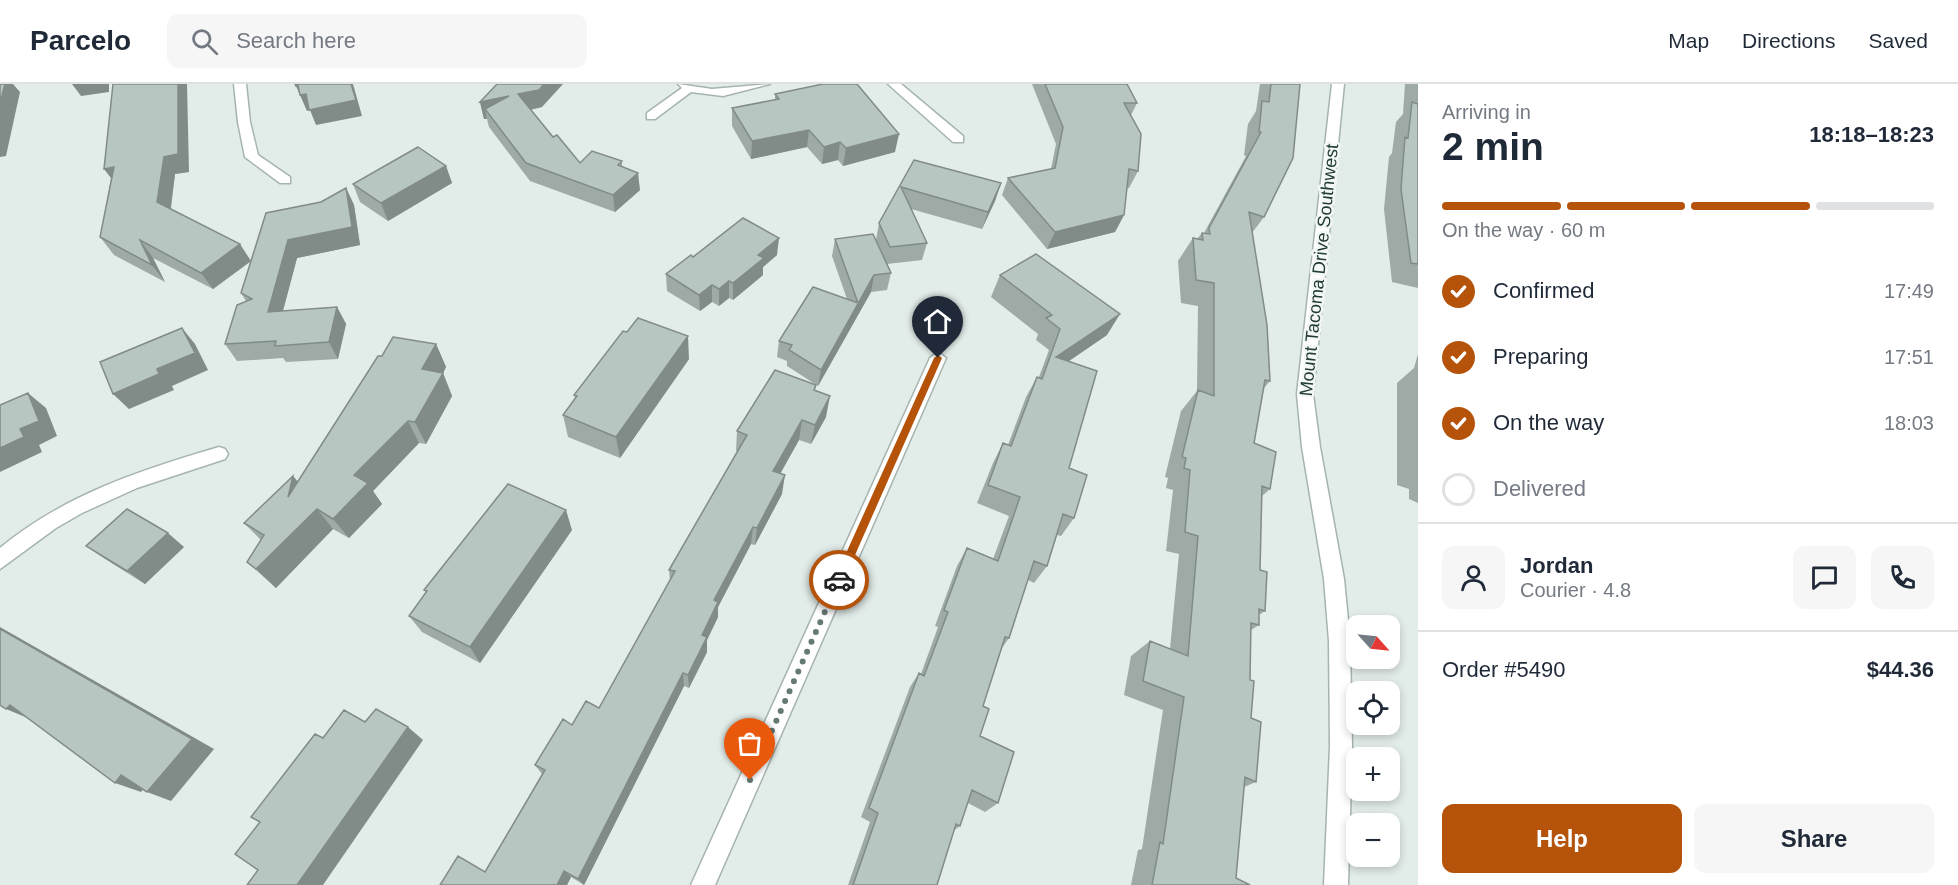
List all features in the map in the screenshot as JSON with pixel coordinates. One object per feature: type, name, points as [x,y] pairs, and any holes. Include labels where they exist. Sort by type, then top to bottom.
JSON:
[{"type":"street","points":[[240,84],[244,122],[252,157],[285,180]]},
{"type":"street","points":[[651,116],[686,86],[714,93],[764,84]]},
{"type":"street","points":[[894,84],[958,140]]},
{"type":"street","name":"Mount Tacoma Drive Southwest","points":[[1336,885],[1342,780],[1340,652],[1328,529],[1307,435],[1305,394],[1338,84]]},
{"type":"street","points":[[703,885],[938,358]]},
{"type":"street","points":[[0,560],[66,511],[102,493],[138,478],[219,454]]},
{"type":"building","points":[[0,84],[5,84],[0,103]]},
{"type":"building","points":[[113,84],[178,84],[178,154],[164,157],[157,202],[240,244],[201,273],[140,240],[152,265],[100,237],[114,167],[104,169]]},
{"type":"building","points":[[295,84],[351,84],[356,100],[309,110],[306,94],[300,95],[298,85]]},
{"type":"building","points":[[497,84],[544,84],[539,90],[518,94],[553,137],[557,135],[580,163],[592,151],[622,161],[618,165],[638,173],[613,195],[526,163],[485,109],[509,96],[480,102]]},
{"type":"building","points":[[823,84],[857,84],[899,134],[846,148],[840,142],[824,147],[809,130],[752,141],[732,108],[779,99],[775,94]]},
{"type":"building","points":[[1045,84],[1127,84],[1137,103],[1124,103],[1141,134],[1138,171],[1129,169],[1124,215],[1055,232],[1008,178],[1055,168],[1063,127]]},
{"type":"building","points":[[1271,84],[1300,84],[1293,158],[1264,217],[1249,212],[1267,325],[1270,381],[1265,380],[1254,443],[1276,452],[1270,489],[1262,486],[1260,570],[1267,572],[1265,611],[1259,609],[1259,625],[1251,623],[1250,680],[1254,681],[1251,718],[1261,722],[1256,782],[1245,777],[1236,878],[1250,885],[1152,885],[1160,842],[1163,844],[1184,697],[1143,681],[1150,641],[1188,656],[1198,536],[1185,532],[1190,470],[1184,468],[1186,458],[1182,457],[1198,390],[1214,396],[1214,283],[1196,280],[1193,238],[1203,240],[1202,233],[1210,234],[1209,228],[1261,132],[1259,132],[1262,101],[1269,102]]},
{"type":"building","points":[[1412,102],[1418,104],[1418,264],[1411,263],[1401,189],[1405,137],[1408,138]]},
{"type":"building","points":[[418,147],[446,166],[381,203],[353,184]]},
{"type":"building","points":[[914,160],[1001,183],[988,212],[901,187],[927,243],[890,247],[879,223]]},
{"type":"building","points":[[346,188],[352,227],[288,240],[268,312],[337,307],[329,342],[275,346],[276,341],[225,344],[237,305],[252,299],[241,293],[266,213],[321,202]]},
{"type":"building","points":[[743,218],[779,238],[758,255],[764,258],[733,283],[729,281],[719,289],[712,285],[699,295],[666,274],[691,255],[693,257]]},
{"type":"building","points":[[873,234],[891,273],[874,275],[821,370],[789,350],[792,345],[779,341],[813,287],[858,303],[835,239]]},
{"type":"building","points":[[1036,254],[1120,314],[1056,357],[1097,371],[1069,468],[1087,475],[1074,518],[1063,514],[1047,566],[1034,561],[1009,638],[1005,637],[983,706],[989,709],[980,736],[1014,752],[998,803],[972,790],[960,826],[956,824],[937,885],[853,885],[878,813],[869,808],[919,673],[924,676],[948,612],[944,610],[967,548],[998,561],[1020,497],[988,485],[1003,443],[1011,446],[1037,377],[1042,379],[1060,329],[1046,318],[1052,315],[1000,275]]},
{"type":"building","points":[[638,318],[688,336],[616,437],[563,415],[577,396],[574,395],[623,331],[627,332]]},
{"type":"building","points":[[182,328],[195,353],[157,369],[159,374],[113,394],[100,362]]},
{"type":"building","points":[[393,337],[436,344],[422,369],[443,373],[415,422],[408,421],[354,475],[368,483],[333,519],[317,509],[256,569],[247,562],[264,535],[244,523],[293,476],[288,497],[378,356],[382,356]]},
{"type":"building","points":[[775,370],[816,385],[814,390],[830,396],[815,425],[802,420],[773,471],[785,475],[757,528],[753,527],[714,600],[718,602],[702,635],[707,637],[688,675],[683,673],[578,879],[564,871],[557,885],[440,885],[458,856],[485,872],[545,770],[535,765],[563,719],[572,725],[586,701],[599,708],[675,571],[669,570],[747,435],[737,431]]},
{"type":"building","points":[[28,393],[39,421],[20,429],[24,437],[0,448],[0,405]]},
{"type":"building","points":[[508,484],[566,510],[470,647],[409,616],[427,591],[424,590]]},
{"type":"building","points":[[127,509],[168,533],[127,571],[86,546]]},
{"type":"building","points":[[0,629],[192,739],[147,792],[121,775],[115,783],[10,705],[6,709],[0,705]]},
{"type":"building","points":[[376,709],[408,727],[297,885],[247,885],[258,870],[235,854],[260,822],[251,817],[315,734],[323,738],[344,710],[365,722]]},
{"type":"way so far","points":[[750,780],[839,580]]},
{"type":"route","points":[[839,580],[938,358]]}]
